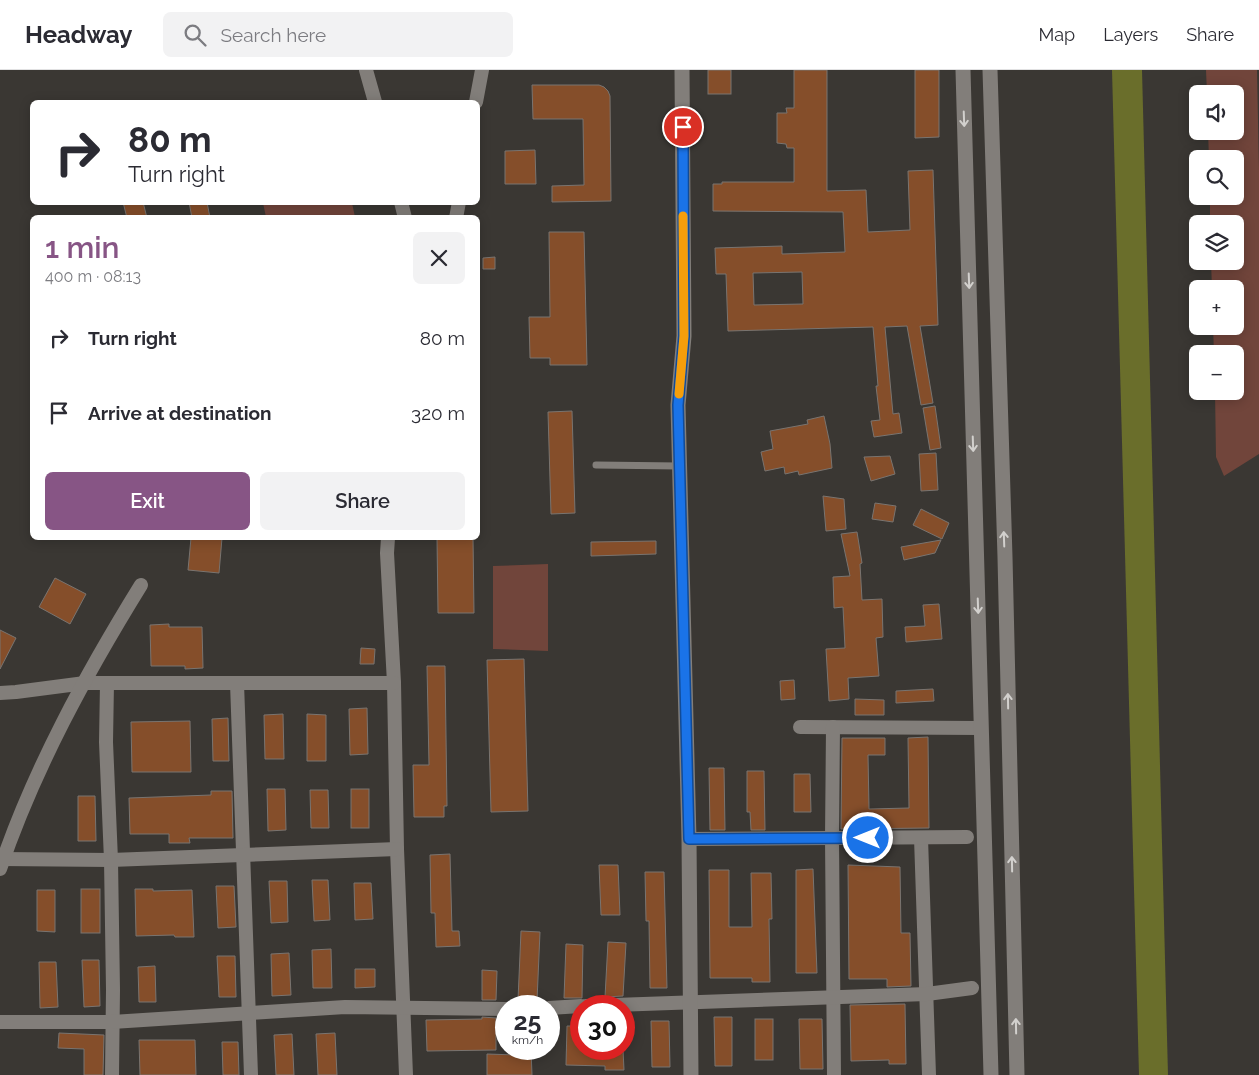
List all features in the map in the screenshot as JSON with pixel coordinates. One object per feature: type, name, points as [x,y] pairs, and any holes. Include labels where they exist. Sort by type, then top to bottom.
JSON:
[{"type":"street","points":[[366,70],[374,100]]},
{"type":"street","points":[[476,100],[482,70]]},
{"type":"street","points":[[682,70],[684,336],[678,405],[689,839],[691,1075]]},
{"type":"street","points":[[963,70],[991,1075]]},
{"type":"street","points":[[990,70],[1005,557],[1017,1075]]},
{"type":"street","points":[[388,540],[394,683],[402,1008],[406,1075]]},
{"type":"street","points":[[141,585],[107,640],[58,732],[1,862],[111,860],[397,849]]},
{"type":"street","points":[[0,692],[16,692],[85,682],[394,683]]},
{"type":"street","points":[[107,683],[106,742],[111,860],[113,990],[112,1075]]},
{"type":"street","points":[[237,683],[251,1075]]},
{"type":"street","points":[[800,727],[981,728]]},
{"type":"street","points":[[833,727],[832,997],[834,1075]]},
{"type":"street","points":[[689,839],[967,837]]},
{"type":"street","points":[[921,838],[929,1075]]},
{"type":"street","points":[[635,1004],[927,994],[972,988]]},
{"type":"street","points":[[0,1022],[112,1022],[345,1007],[495,1009]]},
{"type":"lane","points":[[596,465],[680,466]]},
{"type":"shaded area","points":[[1112,70],[1142,70],[1168,1075],[1139,1075]]},
{"type":"shaded area","points":[[1206,70],[1257,70],[1259,454],[1224,476],[1216,457],[1215,400],[1244,400],[1244,345],[1214,345],[1213,335],[1244,335],[1244,280],[1212,280],[1211,270],[1244,270],[1244,215],[1210,215],[1210,205],[1244,205],[1244,150],[1209,150],[1208,140],[1244,140],[1244,85],[1207,85]]},
{"type":"shaded area","points":[[263,205],[352,205],[355,215],[266,215]]},
{"type":"shaded area","points":[[548,564],[548,651],[493,649],[493,566]]},
{"type":"building","points":[[708,70],[731,70],[731,94],[708,94]]},
{"type":"building","points":[[794,70],[827,70],[827,191],[866,190],[868,232],[910,230],[908,171],[933,170],[938,325],[920,326],[933,403],[921,405],[907,326],[885,327],[893,414],[899,413],[902,433],[874,437],[871,421],[880,420],[873,327],[728,331],[726,274],[716,274],[715,248],[782,246],[782,254],[845,252],[843,212],[713,211],[713,184],[722,184],[722,182],[794,182],[794,148],[787,148],[786,144],[777,143],[777,113],[787,113],[786,108],[794,108]],"holes":[[[802,272],[803,304],[754,305],[753,273]]]},
{"type":"building","points":[[915,70],[939,70],[939,137],[915,138]]},
{"type":"building","points":[[532,85],[599,85],[608,91],[610,96],[611,201],[552,202],[552,186],[584,185],[583,119],[533,119]]},
{"type":"building","points":[[535,150],[536,184],[505,184],[505,151]]},
{"type":"building","points":[[124,205],[144,205],[146,215],[126,215]]},
{"type":"building","points":[[190,205],[208,205],[209,215],[191,215]]},
{"type":"building","points":[[549,232],[584,232],[587,365],[550,365],[550,358],[530,358],[529,317],[550,317]]},
{"type":"building","points":[[495,257],[495,269],[483,269],[483,258]]},
{"type":"building","points":[[935,406],[941,448],[930,450],[923,408]]},
{"type":"building","points":[[572,411],[575,513],[551,514],[548,412]]},
{"type":"building","points":[[824,416],[830,444],[832,468],[799,475],[798,471],[785,474],[784,467],[765,471],[761,452],[773,449],[770,431],[808,424],[807,420]]},
{"type":"building","points":[[936,453],[938,490],[921,491],[919,454]]},
{"type":"building","points":[[890,456],[895,474],[871,481],[864,457]]},
{"type":"building","points":[[823,496],[844,499],[846,529],[826,531]]},
{"type":"building","points":[[875,503],[896,506],[893,522],[872,519]]},
{"type":"building","points":[[921,509],[949,523],[942,539],[913,525]]},
{"type":"building","points":[[857,532],[862,563],[860,564],[862,600],[882,599],[883,637],[876,638],[879,676],[848,678],[849,699],[829,701],[826,649],[845,648],[843,607],[834,608],[833,577],[850,576],[841,534]]},
{"type":"building","points":[[191,540],[222,540],[219,573],[188,570]]},
{"type":"building","points":[[437,540],[473,540],[474,613],[438,613]]},
{"type":"building","points":[[941,540],[935,553],[904,560],[901,547]]},
{"type":"building","points":[[656,541],[656,554],[591,556],[591,542]]},
{"type":"building","points":[[55,578],[86,594],[70,624],[39,607]]},
{"type":"building","points":[[939,604],[942,639],[906,642],[905,627],[925,626],[923,605]]},
{"type":"building","points":[[169,624],[169,627],[202,627],[203,668],[185,669],[185,666],[151,666],[150,625]]},
{"type":"building","points":[[0,630],[16,638],[0,669]]},
{"type":"building","points":[[361,648],[375,649],[374,664],[360,664]]},
{"type":"building","points":[[524,659],[528,811],[491,812],[487,660]]},
{"type":"building","points":[[427,666],[445,666],[447,806],[444,806],[444,817],[414,817],[413,765],[429,765]]},
{"type":"building","points":[[794,680],[795,699],[781,700],[780,681]]},
{"type":"building","points":[[933,689],[934,701],[896,703],[896,691]]},
{"type":"building","points":[[855,699],[884,700],[884,715],[855,715]]},
{"type":"building","points":[[367,708],[368,754],[350,755],[349,709]]},
{"type":"building","points":[[283,714],[284,759],[265,759],[264,715]]},
{"type":"building","points":[[307,714],[326,715],[326,761],[307,761]]},
{"type":"building","points":[[228,718],[229,761],[213,761],[212,719]]},
{"type":"building","points":[[190,721],[191,772],[132,772],[131,722]]},
{"type":"building","points":[[928,737],[929,828],[841,829],[842,738],[885,738],[885,755],[868,755],[869,809],[909,808],[908,738]]},
{"type":"building","points":[[709,768],[724,768],[725,830],[710,830]]},
{"type":"building","points":[[747,771],[764,771],[765,830],[751,830],[750,812],[747,812]]},
{"type":"building","points":[[794,774],[810,774],[811,812],[794,812]]},
{"type":"building","points":[[267,789],[285,789],[286,830],[268,831]]},
{"type":"building","points":[[351,789],[369,789],[369,828],[351,828]]},
{"type":"building","points":[[310,790],[328,790],[329,828],[311,828]]},
{"type":"building","points":[[211,791],[232,791],[233,838],[189,838],[190,843],[169,843],[169,834],[130,834],[129,798],[211,795]]},
{"type":"building","points":[[78,796],[95,796],[96,841],[78,841]]},
{"type":"building","points":[[450,854],[452,931],[459,931],[460,946],[436,947],[435,913],[431,913],[430,855]]},
{"type":"building","points":[[599,865],[618,865],[620,915],[601,915]]},
{"type":"building","points":[[848,865],[900,867],[901,933],[910,933],[911,986],[887,987],[887,979],[849,979]]},
{"type":"building","points":[[813,869],[817,973],[796,973],[796,870]]},
{"type":"building","points":[[709,870],[729,870],[729,927],[752,927],[751,873],[771,873],[772,919],[769,919],[770,982],[752,982],[752,978],[710,978]]},
{"type":"building","points":[[645,872],[664,872],[667,988],[650,988],[649,921],[646,921]]},
{"type":"building","points":[[312,880],[328,880],[330,920],[314,921]]},
{"type":"building","points":[[269,881],[287,881],[288,922],[271,923]]},
{"type":"building","points":[[354,883],[371,883],[373,919],[355,920]]},
{"type":"building","points":[[216,886],[234,886],[236,927],[218,928]]},
{"type":"building","points":[[81,889],[100,889],[100,933],[81,933]]},
{"type":"building","points":[[135,889],[153,889],[153,891],[192,890],[194,937],[175,937],[174,935],[136,936]]},
{"type":"building","points":[[37,890],[55,890],[55,932],[37,931]]},
{"type":"building","points":[[521,931],[540,932],[537,995],[518,995]]},
{"type":"building","points":[[608,942],[626,943],[623,995],[605,995]]},
{"type":"building","points":[[566,944],[583,945],[582,995],[570,995],[570,998],[564,998]]},
{"type":"building","points":[[331,949],[332,988],[313,988],[312,950]]},
{"type":"building","points":[[289,953],[291,995],[272,996],[271,954]]},
{"type":"building","points":[[217,956],[235,956],[236,997],[219,997]]},
{"type":"building","points":[[82,960],[99,960],[100,1006],[84,1007]]},
{"type":"building","points":[[39,962],[56,962],[58,1007],[40,1008]]},
{"type":"building","points":[[155,966],[156,1002],[139,1002],[138,967]]},
{"type":"building","points":[[355,969],[375,969],[375,987],[355,988]]},
{"type":"building","points":[[482,970],[497,971],[495,1000],[482,1000]]},
{"type":"building","points":[[905,1004],[906,1064],[889,1064],[889,1060],[851,1061],[850,1005]]},
{"type":"building","points":[[482,1017],[495,1018],[495,1050],[427,1051],[426,1020],[482,1019]]},
{"type":"building","points":[[714,1017],[732,1017],[732,1066],[715,1066]]},
{"type":"building","points":[[755,1019],[773,1019],[773,1060],[755,1060]]},
{"type":"building","points":[[799,1019],[822,1019],[823,1069],[800,1069]]},
{"type":"building","points":[[651,1021],[669,1021],[670,1067],[652,1067]]},
{"type":"building","points":[[567,1026],[570,1026],[570,1060],[624,1060],[624,1070],[605,1070],[605,1066],[566,1065]]},
{"type":"building","points":[[59,1033],[104,1035],[103,1075],[84,1075],[84,1049],[58,1048]]},
{"type":"building","points":[[335,1033],[337,1075],[318,1075],[316,1034]]},
{"type":"building","points":[[292,1034],[294,1075],[276,1075],[274,1035]]},
{"type":"building","points":[[139,1040],[195,1040],[196,1075],[140,1075]]},
{"type":"building","points":[[222,1042],[238,1042],[239,1075],[223,1075]]},
{"type":"building","points":[[487,1054],[495,1054],[495,1060],[531,1060],[532,1075],[487,1075]]},
{"type":"slow traffic","points":[[679,394],[684,336],[683,216]]},
{"type":"route","points":[[683,127],[684,336],[678,405],[689,839],[868,838]]}]
